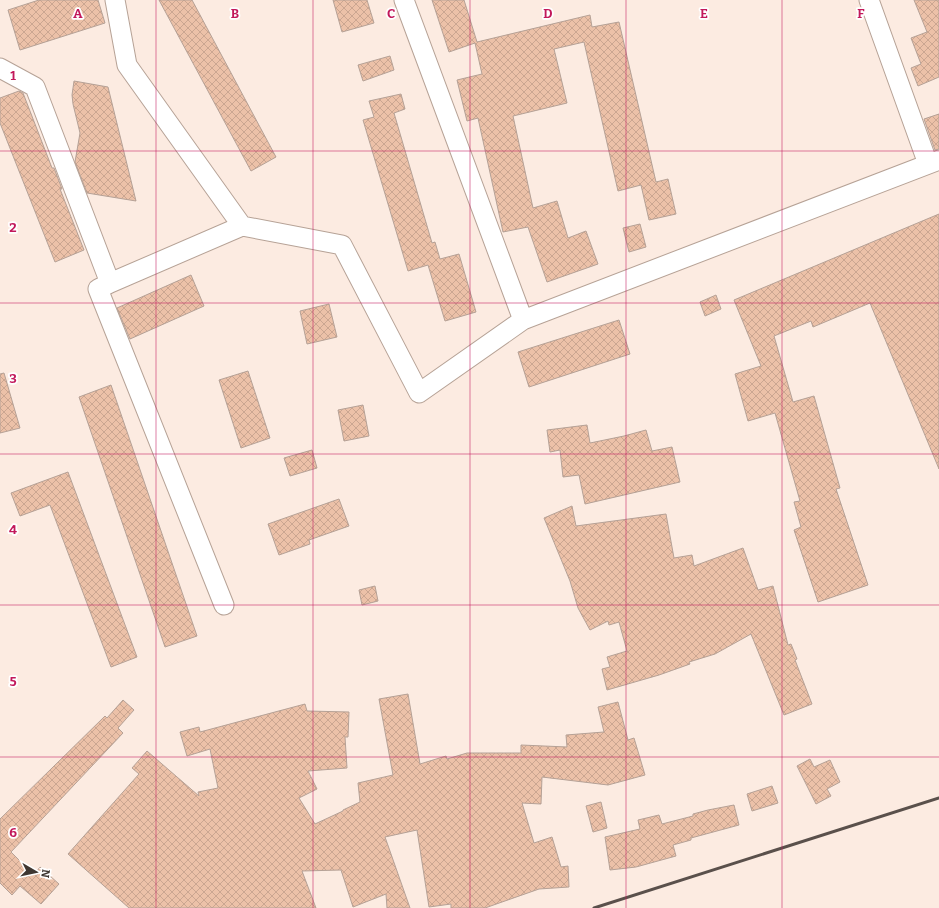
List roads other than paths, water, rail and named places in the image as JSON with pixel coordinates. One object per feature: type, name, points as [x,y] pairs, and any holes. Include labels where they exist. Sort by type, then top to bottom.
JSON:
[{"type":"street","points":[[115,0],[127,65],[242,226]]},
{"type":"street","points":[[404,0],[523,320]]},
{"type":"street","points":[[224,605],[98,289],[242,226],[342,245],[419,393],[523,320],[934,162],[869,0]]},
{"type":"street","points":[[0,68],[35,87],[110,283]]},
{"type":"railway","points":[[594,908],[939,798]]}]
